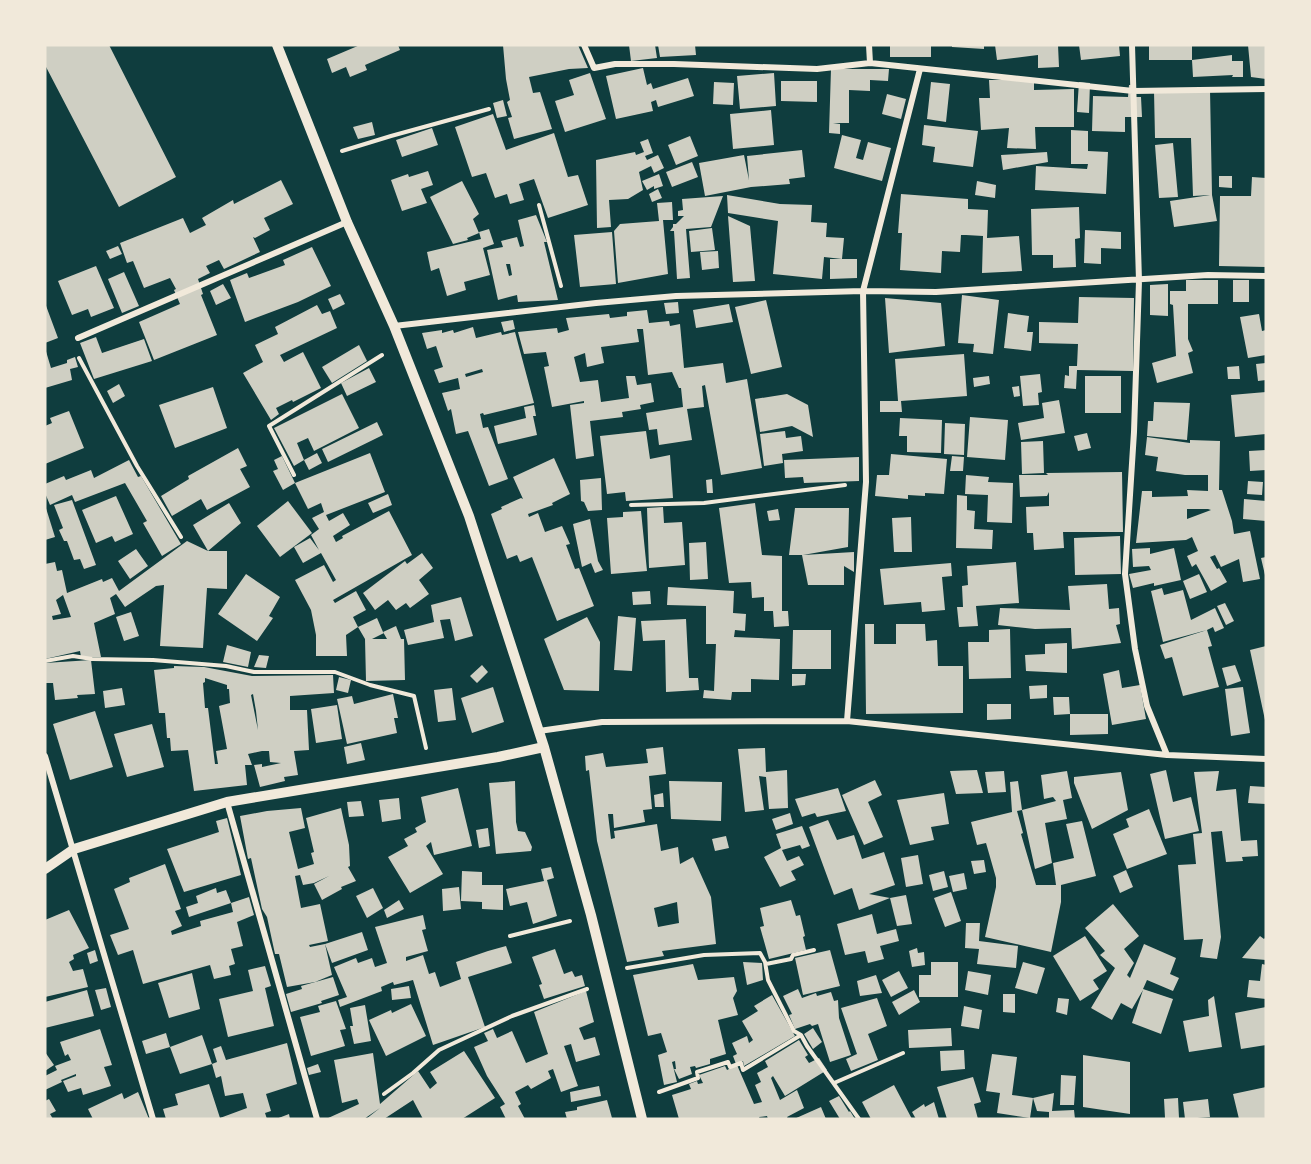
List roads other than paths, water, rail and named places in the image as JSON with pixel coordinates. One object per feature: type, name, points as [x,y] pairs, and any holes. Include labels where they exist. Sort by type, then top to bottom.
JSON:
[{"type":"street","points":[[277,45],[347,222],[394,326],[469,516],[544,747],[591,915],[642,1119]]},
{"type":"street","points":[[584,45],[594,68],[615,64],[674,64],[817,69],[870,63],[1133,91],[1266,89]]},
{"type":"street","points":[[869,45],[870,63]]},
{"type":"street","points":[[1132,45],[1139,281],[1134,432],[1125,574],[1135,649],[1147,706],[1167,755]]},
{"type":"street","points":[[847,721],[866,482],[863,291],[920,69]]},
{"type":"street","points":[[78,338],[347,222]]},
{"type":"street","points":[[394,326],[676,296],[863,291],[936,292],[1208,275],[1266,276]]},
{"type":"street","points":[[538,731],[602,722],[847,721],[1167,755],[1266,759]]},
{"type":"street","points":[[45,869],[74,849],[227,802],[431,769],[544,747]]},
{"type":"street","points":[[45,756],[153,1119]]},
{"type":"street","points":[[227,802],[317,1119]]}]
